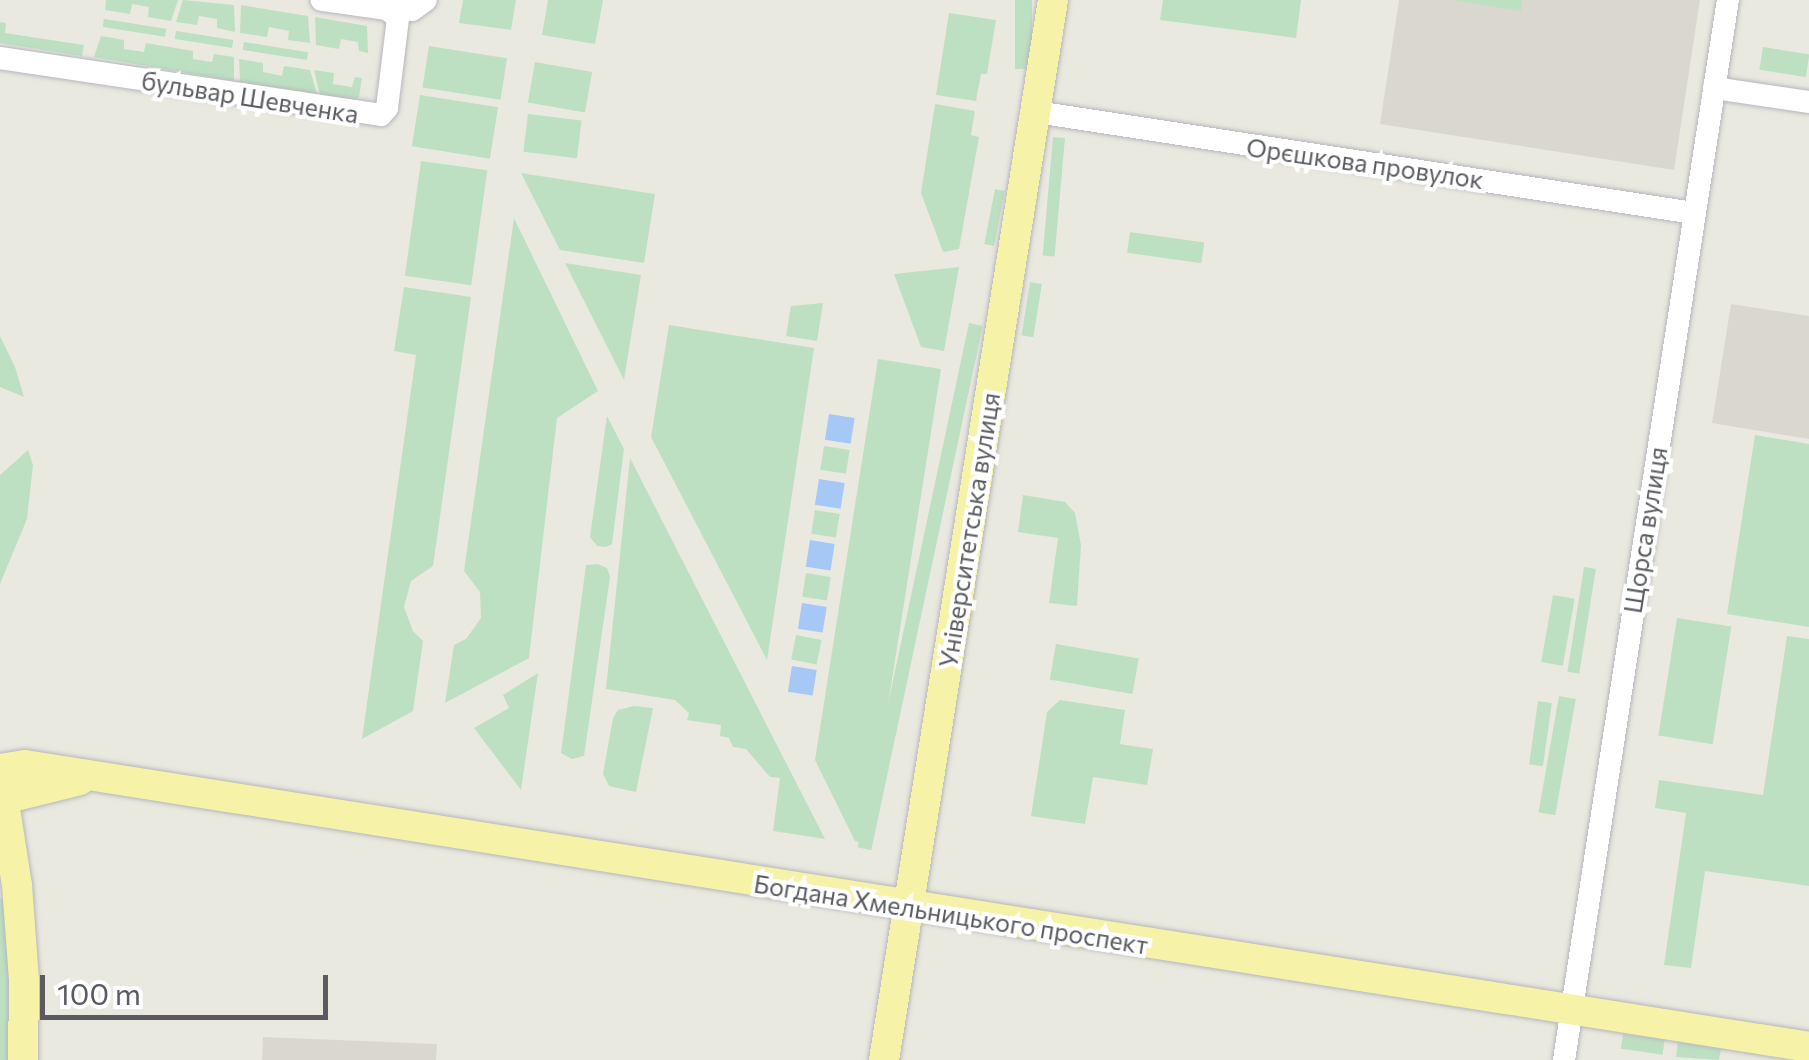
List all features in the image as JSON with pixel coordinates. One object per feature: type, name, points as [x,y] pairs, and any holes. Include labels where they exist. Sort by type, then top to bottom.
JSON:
[{"type":"main road","name":"Університетська вулиця","points":[[884,1060],[1053,0]]},
{"type":"main road","name":"Богдана Хмельницького проспект","points":[[2,786],[93,776],[1809,1047]]},
{"type":"main road","points":[[2,786],[7,862],[24,981],[22,1060]]},
{"type":"street","points":[[322,0],[387,10],[412,10],[426,0]]},
{"type":"street","name":"Щорса вулиця","points":[[1564,1060],[1728,0]]},
{"type":"street","name":"бульвар Шевченка","points":[[0,58],[376,116],[387,108],[399,34],[398,18],[387,10]]},
{"type":"street","points":[[1714,88],[1809,102]]},
{"type":"street","name":"Орєшкова провулок","points":[[1036,112],[1694,213]]},
{"type":"shaded area","points":[[1399,0],[1700,0],[1674,170],[1380,124]]},
{"type":"shaded area","points":[[1731,304],[1809,316],[1809,439],[1712,423]]},
{"type":"shaded area","points":[[263,1037],[437,1044],[436,1060],[262,1060]]},
{"type":"green space","points":[[106,0],[178,0],[171,21],[148,17],[149,7],[132,4],[130,14],[105,10]]},
{"type":"green space","points":[[183,0],[234,5],[235,32],[217,28],[217,19],[199,16],[197,25],[176,22]]},
{"type":"green space","points":[[463,0],[516,0],[511,30],[459,23]]},
{"type":"green space","points":[[548,0],[603,0],[595,44],[542,35]]},
{"type":"green space","points":[[1015,0],[1032,0],[1032,69],[1015,69]]},
{"type":"green space","points":[[1163,0],[1301,0],[1296,38],[1160,20]]},
{"type":"green space","points":[[1451,0],[1522,0],[1521,11]]},
{"type":"green space","points":[[241,5],[308,16],[310,43],[288,40],[289,31],[269,27],[267,37],[240,33]]},
{"type":"green space","points":[[949,13],[996,20],[987,74],[981,74],[976,101],[936,95]]},
{"type":"green space","points":[[315,17],[367,26],[368,53],[359,51],[358,42],[341,39],[339,49],[316,45]]},
{"type":"green space","points":[[104,19],[166,29],[165,37],[103,27]]},
{"type":"green space","points":[[0,22],[6,23],[5,33],[84,45],[82,56],[0,43]]},
{"type":"green space","points":[[176,31],[233,40],[232,48],[175,39]]},
{"type":"green space","points":[[101,36],[124,40],[124,49],[144,52],[146,43],[193,51],[193,59],[212,62],[214,54],[234,57],[234,81],[94,57]]},
{"type":"green space","points":[[244,42],[308,52],[307,60],[243,50]]},
{"type":"green space","points":[[429,46],[507,58],[500,100],[422,87]]},
{"type":"green space","points":[[1763,47],[1809,54],[1806,77],[1759,70]]},
{"type":"green space","points":[[239,59],[263,63],[263,72],[282,76],[284,66],[310,70],[317,94],[240,82]]},
{"type":"green space","points":[[535,62],[592,72],[585,112],[528,102]]},
{"type":"green space","points":[[314,70],[334,73],[333,84],[352,87],[355,77],[362,78],[359,97],[353,100],[320,95]]},
{"type":"green space","points":[[420,95],[498,107],[490,159],[412,146]]},
{"type":"green space","points":[[935,104],[975,111],[971,135],[979,137],[959,249],[943,252],[921,193]]},
{"type":"green space","points":[[528,114],[582,121],[577,158],[523,152]]},
{"type":"green space","points":[[1053,137],[1065,138],[1055,257],[1043,256]]},
{"type":"green space","points":[[421,161],[487,170],[471,285],[405,276]]},
{"type":"green space","points":[[521,173],[655,194],[644,263],[560,250]]},
{"type":"green space","points":[[995,189],[1005,191],[994,246],[984,244]]},
{"type":"green space","points":[[514,218],[598,391],[557,418],[529,658],[445,703],[454,645],[466,639],[481,618],[480,592],[464,571]]},
{"type":"green space","points":[[1130,232],[1204,242],[1201,263],[1127,253]]},
{"type":"green space","points":[[565,263],[641,275],[624,380]]},
{"type":"green space","points":[[959,267],[944,351],[921,347],[894,274]]},
{"type":"green space","points":[[1030,282],[1042,284],[1033,337],[1022,335]]},
{"type":"green space","points":[[404,287],[471,297],[433,566],[411,581],[404,607],[413,631],[423,641],[413,711],[362,739],[416,355],[394,351]]},
{"type":"green space","points":[[823,303],[817,341],[786,336],[791,306]]},
{"type":"green space","points":[[969,323],[983,326],[871,850],[858,847]]},
{"type":"green space","points":[[669,325],[814,348],[767,660],[651,437]]},
{"type":"green space","points":[[0,336],[15,367],[24,397],[0,387]]},
{"type":"green space","points":[[878,359],[941,369],[866,844],[855,841],[815,760]]},
{"type":"green space","points":[[607,416],[624,449],[612,544],[606,547],[597,546],[590,537]]},
{"type":"green space","points":[[1755,435],[1809,444],[1809,627],[1727,614]]},
{"type":"green space","points":[[824,446],[850,450],[846,474],[820,470]]},
{"type":"green space","points":[[28,450],[33,465],[27,519],[0,584],[0,475]]},
{"type":"green space","points":[[630,458],[825,839],[773,831],[780,778],[770,777],[746,749],[733,747],[729,738],[720,736],[721,725],[687,720],[689,713],[675,700],[606,689]]},
{"type":"green space","points":[[1023,495],[1065,502],[1075,513],[1081,545],[1077,606],[1049,603],[1058,538],[1018,532]]},
{"type":"green space","points":[[815,510],[840,514],[836,538],[811,534]]},
{"type":"green space","points":[[586,565],[607,568],[610,577],[584,756],[572,759],[561,753]]},
{"type":"green space","points":[[1584,567],[1596,569],[1579,674],[1567,672]]},
{"type":"green space","points":[[806,573],[831,577],[827,601],[802,597]]},
{"type":"green space","points":[[1553,595],[1575,599],[1563,666],[1541,662]]},
{"type":"green space","points":[[1677,618],[1731,627],[1713,744],[1658,736]]},
{"type":"green space","points":[[796,635],[822,640],[817,665],[791,660]]},
{"type":"green space","points":[[1787,636],[1809,639],[1809,886],[1705,871],[1691,968],[1664,965],[1686,813],[1655,808],[1659,780],[1763,795]]},
{"type":"green space","points":[[1056,644],[1139,659],[1132,694],[1050,679]]},
{"type":"green space","points":[[538,673],[521,790],[474,728],[509,708],[503,695]]},
{"type":"green space","points":[[1559,696],[1576,699],[1555,815],[1539,812]]},
{"type":"green space","points":[[1060,700],[1125,710],[1120,744],[1153,749],[1147,785],[1093,777],[1085,824],[1031,816],[1047,712]]},
{"type":"green space","points":[[1538,701],[1552,703],[1543,766],[1529,764]]},
{"type":"green space","points":[[634,706],[653,708],[636,792],[609,786],[603,774],[613,718],[618,710]]},
{"type":"green space","points":[[9,897],[11,1060],[0,1060],[0,899]]},
{"type":"green space","points":[[1623,1034],[1665,1040],[1663,1055],[1621,1049]]},
{"type":"green space","points":[[1678,1042],[1721,1049],[1719,1060],[1676,1057]]},
{"type":"water","points":[[829,414],[855,418],[851,444],[825,440]]},
{"type":"water","points":[[819,479],[845,483],[841,509],[815,505]]},
{"type":"water","points":[[810,540],[835,544],[830,571],[806,567]]},
{"type":"water","points":[[802,603],[827,607],[823,633],[798,629]]},
{"type":"water","points":[[792,666],[817,670],[813,696],[788,692]]}]
